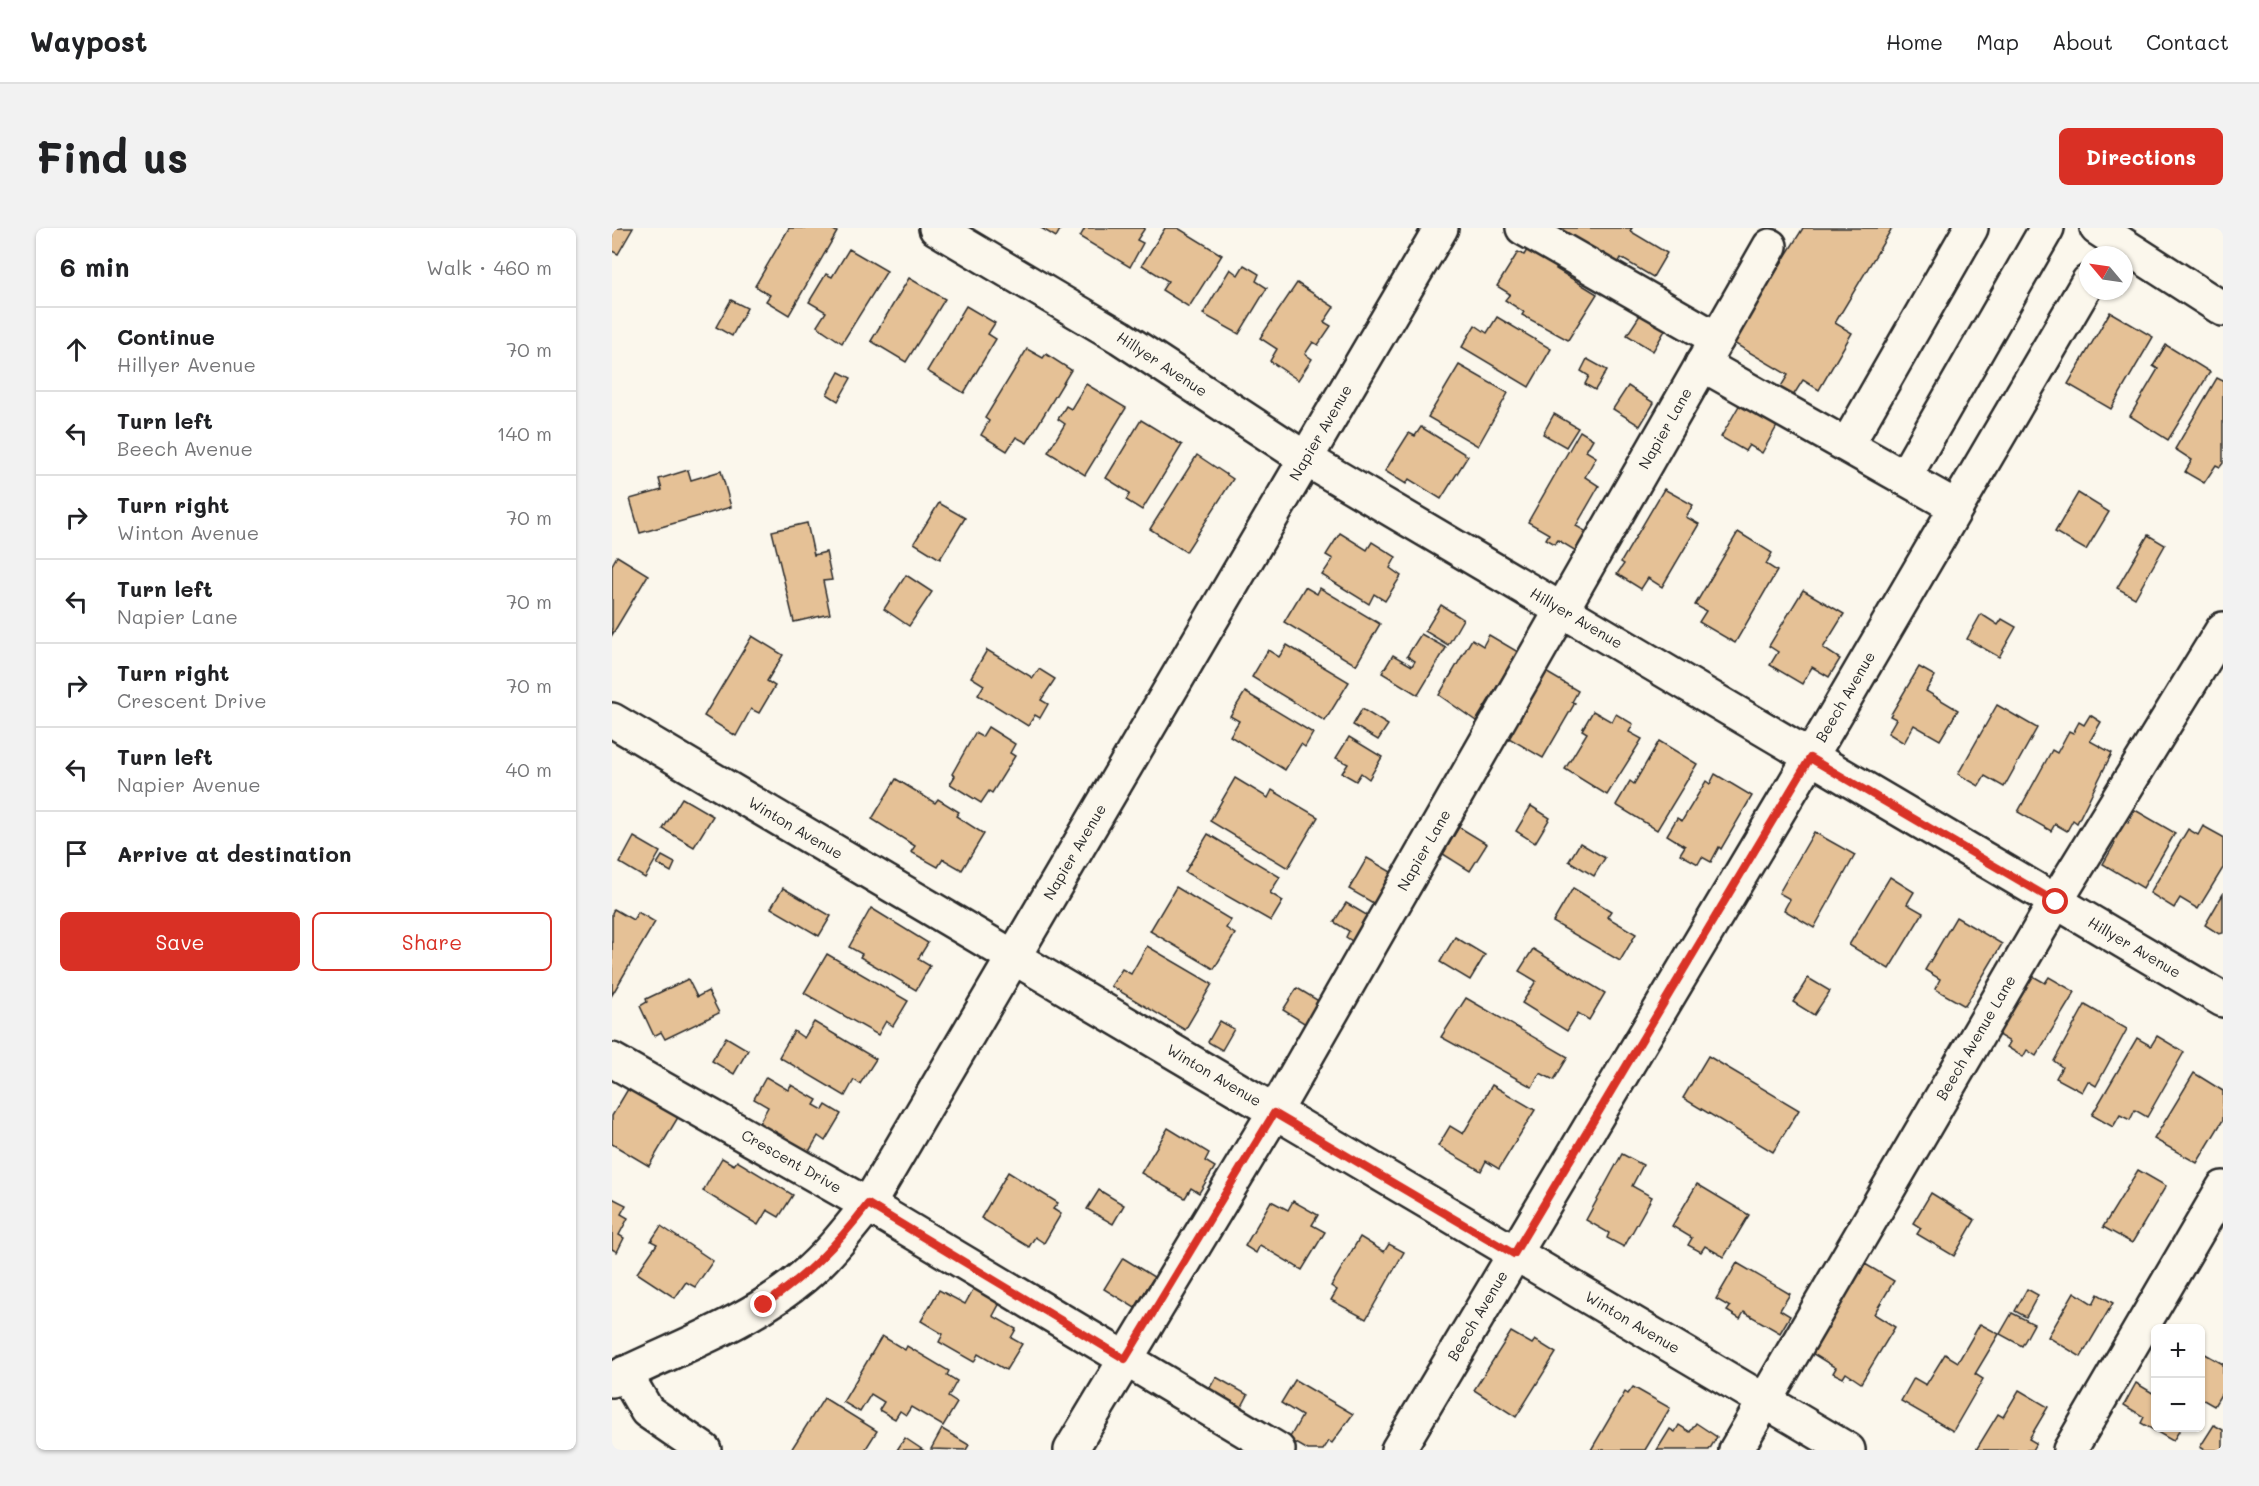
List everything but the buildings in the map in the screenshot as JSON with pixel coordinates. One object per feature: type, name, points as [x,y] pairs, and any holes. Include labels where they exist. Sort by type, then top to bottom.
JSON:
[{"type":"street","name":"Hillyer Avenue","points":[[936,228],[1120,337],[1306,459],[2223,1000]]},
{"type":"street","name":"Napier Avenue","points":[[618,1377],[715,1332],[764,1305],[803,1277],[840,1241],[868,1204],[1441,228]]},
{"type":"street","points":[[1523,228],[1847,446],[1956,507]]},
{"type":"street","points":[[1847,446],[1971,228]]},
{"type":"street","points":[[1904,478],[2047,228]]},
{"type":"street","points":[[2109,237],[2223,309]]},
{"type":"street","name":"Napier Lane","points":[[1071,1450],[1274,1113],[1770,246]]},
{"type":"street","name":"Beech Avenue","points":[[1398,1450],[1810,758],[2079,297]]},
{"type":"street","name":"Beech Avenue Lane","points":[[1736,1450],[2056,902],[2223,629]]},
{"type":"street","name":"Winton Avenue","points":[[612,720],[1014,955],[1274,1113],[1848,1450]]},
{"type":"street","name":"Crescent Drive","points":[[612,1060],[868,1204],[1278,1450]]},
{"type":"street","points":[[2070,1450],[2223,1188]]},
{"type":"street","points":[[618,1377],[646,1411],[704,1450]]},
{"type":"route","points":[[764,1305],[803,1277],[840,1241],[868,1204],[1125,1359],[1274,1113],[1514,1254],[1810,758],[2056,902]]}]
